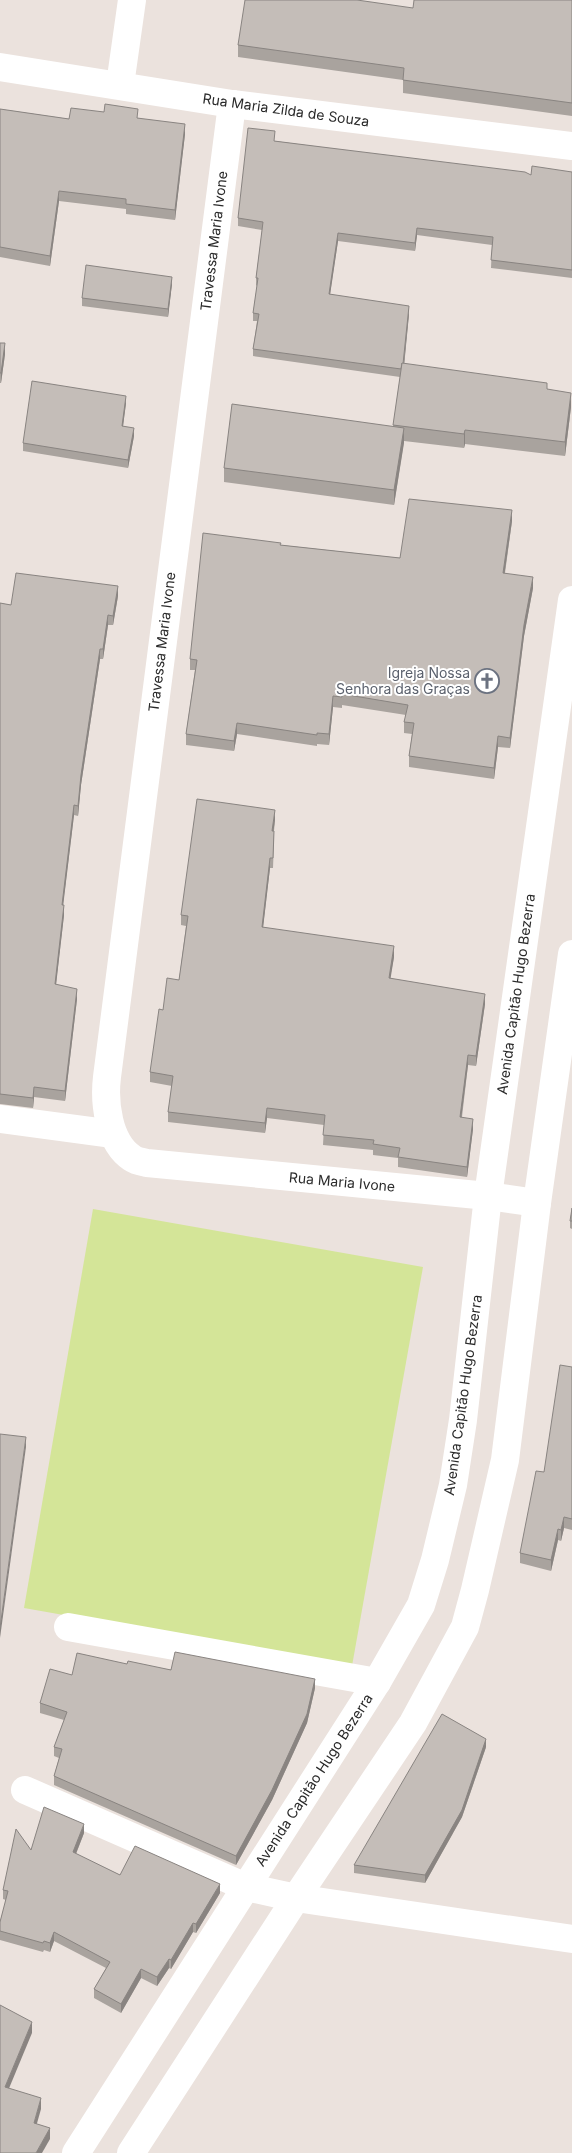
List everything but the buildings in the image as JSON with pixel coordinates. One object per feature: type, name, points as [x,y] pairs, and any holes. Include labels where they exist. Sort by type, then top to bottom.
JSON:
[{"type":"street","points":[[120,85],[132,0]]},
{"type":"street","name":"Rua Maria Zilda de Souza","points":[[0,67],[232,104],[572,146]]},
{"type":"street","name":"Travessa Maria Ivone","points":[[147,1163],[132,1158],[113,1134],[105,1099],[232,104]]},
{"type":"street","name":"Avenida Capitão Hugo Bezerra","points":[[76,2153],[377,1682],[421,1605],[435,1560],[453,1484],[464,1411],[488,1196],[568,651],[572,600]]},
{"type":"street","points":[[131,2153],[296,1898],[413,1723],[465,1627],[504,1460],[537,1203],[572,954]]},
{"type":"street","points":[[0,1119],[113,1134]]},
{"type":"street","name":"Rua Maria Ivone","points":[[147,1163],[488,1196],[537,1203]]},
{"type":"street","points":[[68,1627],[377,1682]]},
{"type":"street","points":[[25,1790],[246,1887],[296,1898],[572,1939]]},
{"type":"green space","points":[[93,1209],[423,1267],[352,1666],[24,1608]]},
{"type":"place","name":"Igreja Nossa Senhora das Graças","points":[[487,681]]}]
